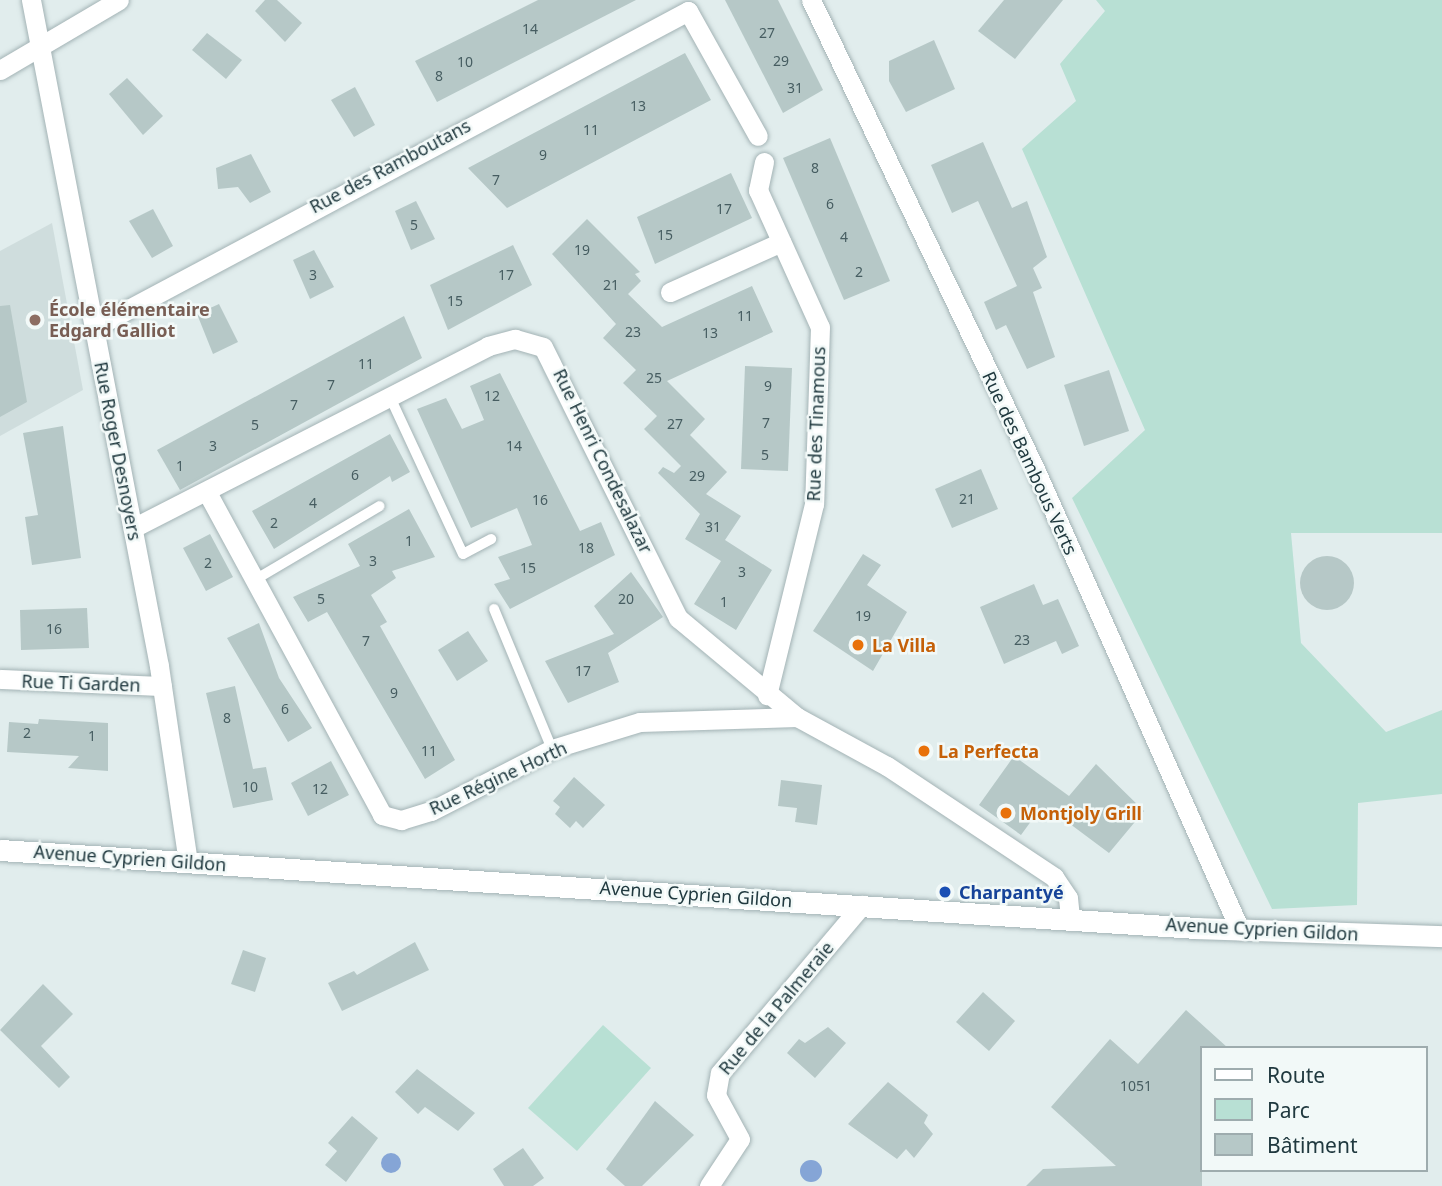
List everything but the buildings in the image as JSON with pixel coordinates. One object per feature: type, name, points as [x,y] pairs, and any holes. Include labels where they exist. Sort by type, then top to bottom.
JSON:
[{"type":"street","name":"Rue Roger Desnoyers","points":[[31,0],[162,686],[188,862]]},
{"type":"street","points":[[0,70],[41,42],[119,0]]},
{"type":"street","name":"Rue des Bambous Verts","points":[[811,0],[1035,470],[1240,930]]},
{"type":"street","name":"Rue des Ramboutans","points":[[95,327],[685,5],[758,136]]},
{"type":"street","name":"Rue des Tinamous","points":[[764,162],[758,190],[820,327],[814,504],[767,695]]},
{"type":"street","points":[[670,292],[781,242]]},
{"type":"street","name":"Rue Henri Condesalazar","points":[[132,528],[208,494],[488,346],[515,339],[543,347],[678,618],[767,695],[797,717]]},
{"type":"street","name":"Rue Régine Horth","points":[[208,494],[252,582],[382,815],[401,820],[430,811],[552,749],[640,722],[797,717]]},
{"type":"street","name":"Rue Ti Garden","points":[[0,679],[162,686]]},
{"type":"street","points":[[797,717],[887,766],[1054,877],[1068,898],[1070,917]]},
{"type":"street","name":"Avenue Cyprien Gildon","points":[[0,850],[1240,930],[1442,938]]},
{"type":"street","name":"Rue de la Palmeraie","points":[[709,1186],[740,1139],[716,1095],[718,1078],[862,905]]},
{"type":"street","points":[[1392,935],[1442,924]]},
{"type":"lane","points":[[390,397],[463,554],[491,539]]},
{"type":"lane","points":[[252,582],[380,506]]},
{"type":"lane","points":[[494,609],[552,749]]},
{"type":"shaded area","name":"École élémentaire Edgard Galliot","points":[[52,223],[83,390],[0,436],[0,251]]},
{"type":"green space","points":[[1096,0],[1442,0],[1442,533],[1291,533],[1301,643],[1386,732],[1442,710],[1442,794],[1358,803],[1357,905],[1272,909],[1072,498],[1145,430],[1022,149],[1076,101],[1060,64],[1105,11]]},
{"type":"green space","points":[[603,1025],[651,1068],[577,1151],[528,1108]]},
{"type":"water","points":[[387,1153],[395,1153],[401,1163],[395,1173],[387,1173],[381,1167],[381,1159]]},
{"type":"water","points":[[811,1160],[819,1163],[822,1171],[819,1179],[811,1182],[803,1179],[800,1171],[803,1163]]},
{"type":"place","name":"École élémentaire Edgard Galliot","points":[[35,320]]},
{"type":"place","name":"La Villa","points":[[858,645]]},
{"type":"place","name":"La Perfecta","points":[[924,751]]},
{"type":"place","name":"Montjoly Grill","points":[[1006,813]]},
{"type":"place","name":"Charpantyé","points":[[945,892]]}]
